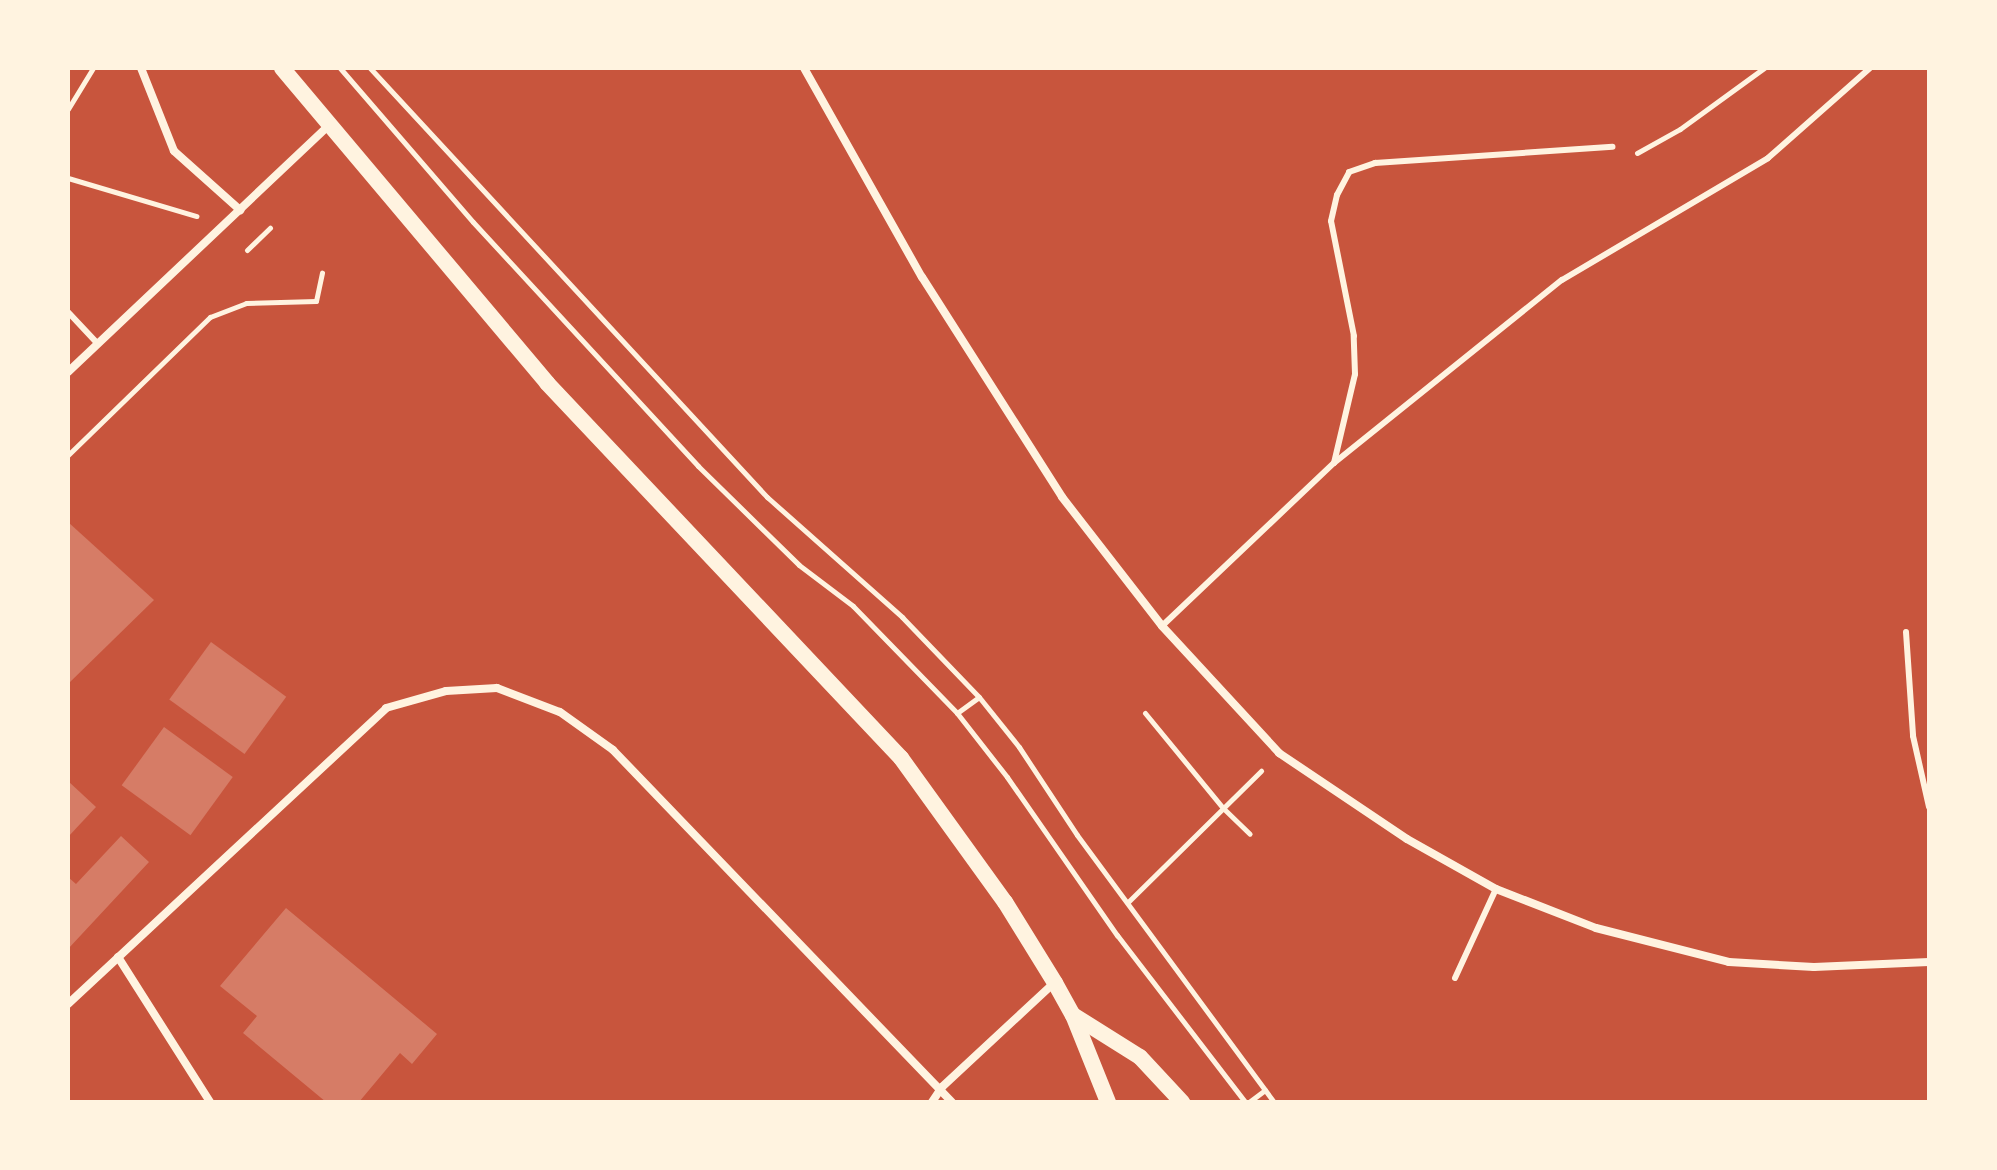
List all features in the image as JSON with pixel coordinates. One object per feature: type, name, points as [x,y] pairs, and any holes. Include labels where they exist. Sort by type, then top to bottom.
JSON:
[{"type":"main road","points":[[282,68],[547,383],[901,758],[1005,902],[1055,983],[1073,1015],[1108,1102]]},
{"type":"main road","points":[[1073,1015],[1140,1057],[1182,1102]]},
{"type":"street","points":[[141,68],[174,151],[240,210]]},
{"type":"street","points":[[804,68],[880,206],[1062,497],[1162,626],[1279,753],[1407,839],[1496,889],[1596,928],[1729,962],[1814,967],[1929,962]]},
{"type":"street","points":[[68,372],[329,125]]},
{"type":"street","points":[[68,1004],[386,708],[446,691],[497,688],[560,712],[613,750],[942,1087],[952,1102]]},
{"type":"street","points":[[118,957],[210,1102]]},
{"type":"street","points":[[932,1102],[942,1087],[1055,983]]},
{"type":"lane","points":[[1162,626],[1334,463],[1562,280],[1768,158],[1870,68]]},
{"type":"lane","points":[[1334,463],[1355,374],[1354,336],[1331,221],[1337,195],[1349,172],[1375,163],[1612,147]]},
{"type":"lane","points":[[68,312],[98,344]]},
{"type":"lane","points":[[1906,632],[1913,736],[1929,807]]},
{"type":"lane","points":[[1455,978],[1496,889]]},
{"type":"path","points":[[68,109],[93,68]]},
{"type":"path","points":[[340,68],[473,222],[698,466],[799,565],[853,606],[957,713],[1007,777],[1117,935],[1247,1102],[1265,1090]]},
{"type":"path","points":[[370,68],[767,497],[902,617],[979,697],[1019,747],[1077,835],[1274,1102]]},
{"type":"path","points":[[68,178],[223,225]]},
{"type":"path","points":[[247,250],[270,228]]},
{"type":"path","points":[[68,455],[210,317],[246,303],[316,301],[322,273]]},
{"type":"path","points":[[957,713],[979,697]]},
{"type":"path","points":[[1145,713],[1223,808],[1250,834]]},
{"type":"path","points":[[1128,902],[1279,753]]},
{"type":"building","points":[[68,522],[154,600],[68,684]]},
{"type":"building","points":[[211,642],[286,697],[245,754],[169,699]]},
{"type":"building","points":[[164,727],[233,777],[190,835],[122,785]]},
{"type":"building","points":[[68,781],[96,807],[68,837]]},
{"type":"building","points":[[121,836],[149,862],[68,949],[68,877],[76,884]]},
{"type":"building","points":[[286,908],[437,1034],[412,1064],[400,1053],[359,1102],[326,1102],[243,1033],[257,1016],[220,986]]}]
